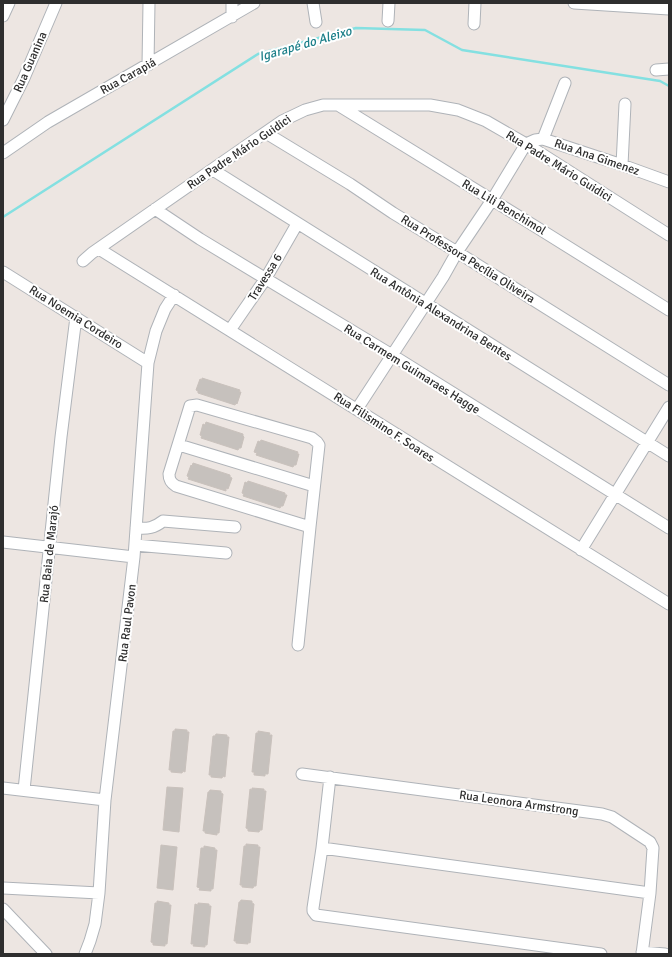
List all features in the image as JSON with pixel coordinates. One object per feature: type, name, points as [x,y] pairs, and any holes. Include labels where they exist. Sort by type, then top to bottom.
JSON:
[{"type":"street","name":"Rua Guanina","points":[[3,120],[24,78],[56,3]]},
{"type":"street","points":[[148,65],[149,3]]},
{"type":"street","points":[[232,3],[232,17]]},
{"type":"street","name":"Rua Carapiá","points":[[3,153],[48,122],[254,3]]},
{"type":"street","points":[[313,3],[316,22]]},
{"type":"street","points":[[388,21],[389,3]]},
{"type":"street","points":[[474,24],[475,3]]},
{"type":"street","points":[[574,3],[669,10]]},
{"type":"street","points":[[656,70],[669,69]]},
{"type":"street","points":[[543,139],[565,83]]},
{"type":"street","points":[[622,165],[625,104]]},
{"type":"street","name":"Rua Padre Mário Guidici","points":[[83,261],[92,252],[99,249],[282,121],[306,110],[323,105],[430,105],[445,107],[472,115],[526,144],[669,235]]},
{"type":"street","name":"Rua Lili Benchimol","points":[[338,105],[669,310]]},
{"type":"street","name":"Rua Professora Pecília Oliveira","points":[[266,133],[669,384]]},
{"type":"street","name":"Rua Ana Gimenez","points":[[526,144],[535,140],[543,139],[669,182]]},
{"type":"street","points":[[357,409],[443,278],[526,144]]},
{"type":"street","name":"Rua Antônia Alexandrina Bentes","points":[[213,170],[669,456]]},
{"type":"street","name":"Rua Carmem Guimaraes Hagge","points":[[155,209],[200,239],[392,355],[669,528]]},
{"type":"street","name":"Travessa 6","points":[[230,330],[266,278],[297,224]]},
{"type":"street","name":"Rua Filismino F. Soares","points":[[99,249],[357,409],[422,452],[669,604]]},
{"type":"street","name":"Rua Noemia Cordeiro","points":[[4,276],[76,318],[148,363]]},
{"type":"street","name":"Rua Raul Pavon","points":[[85,954],[94,924],[99,893],[105,800],[134,557],[148,363],[156,331],[165,309],[174,295]]},
{"type":"street","name":"Rua Baia de Marajó","points":[[24,790],[61,437],[76,318]]},
{"type":"street","points":[[298,645],[319,445],[312,438],[193,405],[189,409],[169,474],[169,479],[176,486],[310,527]]},
{"type":"street","points":[[581,550],[669,406]]},
{"type":"street","points":[[179,445],[314,486]]},
{"type":"street","points":[[136,528],[148,529],[154,527],[163,520],[235,526]]},
{"type":"street","points":[[3,542],[134,557]]},
{"type":"street","points":[[135,545],[226,553]]},
{"type":"street","name":"Rua Leonora Armstrong","points":[[302,774],[594,813],[612,817],[652,844],[653,853],[650,893],[642,953],[665,954]]},
{"type":"street","points":[[330,778],[313,908],[316,915],[601,954]]},
{"type":"street","points":[[3,788],[105,800]]},
{"type":"street","points":[[322,848],[650,893]]},
{"type":"street","points":[[3,888],[99,893]]},
{"type":"street","points":[[3,909],[46,954]]},
{"type":"building","points":[[202,378],[240,390],[239,392],[241,392],[237,404],[236,403],[235,405],[198,393],[196,390],[200,379],[202,380]]},
{"type":"building","points":[[206,422],[243,434],[244,437],[241,448],[238,450],[201,438],[202,436],[200,435],[203,424],[205,425]]},
{"type":"building","points":[[261,440],[298,452],[297,454],[299,454],[296,465],[293,467],[256,455],[257,453],[254,452],[258,441],[260,442]]},
{"type":"building","points":[[193,463],[230,475],[232,478],[228,489],[226,488],[226,491],[188,479],[189,477],[187,476]]},
{"type":"building","points":[[248,481],[285,493],[285,495],[287,495],[283,506],[280,508],[243,496],[244,494],[242,493],[245,482],[247,483]]},
{"type":"building","points":[[175,729],[187,730],[187,732],[189,732],[185,772],[183,771],[182,773],[171,772],[171,770],[169,770],[173,731],[175,731]]},
{"type":"building","points":[[258,731],[270,733],[269,735],[272,735],[268,774],[265,774],[265,776],[254,775],[254,772],[252,772],[256,733],[258,733]]},
{"type":"building","points":[[216,734],[227,735],[227,737],[229,737],[225,777],[223,776],[222,778],[211,777],[211,775],[209,775],[213,736]]},
{"type":"building","points":[[167,787],[183,788],[179,832],[163,830]]},
{"type":"building","points":[[252,788],[264,789],[264,791],[266,791],[262,830],[259,832],[248,831],[246,828],[250,789],[252,790]]},
{"type":"building","points":[[210,790],[221,791],[223,794],[219,833],[217,833],[217,835],[205,833],[205,831],[203,831],[208,792]]},
{"type":"building","points":[[246,844],[258,845],[258,847],[260,847],[256,886],[253,888],[242,887],[242,885],[240,885],[244,846],[246,846]]},
{"type":"building","points":[[161,845],[177,847],[173,890],[157,888]]},
{"type":"building","points":[[204,846],[215,848],[215,850],[217,850],[213,889],[211,889],[211,891],[199,890],[200,888],[197,887],[201,848],[204,848]]},
{"type":"building","points":[[241,900],[252,901],[254,904],[250,943],[248,942],[248,944],[236,943],[236,941],[234,941],[239,902]]},
{"type":"building","points":[[157,901],[169,903],[169,905],[171,905],[167,944],[165,944],[165,946],[153,945],[151,942],[155,903],[157,903]]},
{"type":"building","points":[[198,903],[209,904],[209,906],[211,906],[207,945],[205,945],[205,947],[193,946],[194,944],[191,944],[195,904],[198,905]]},
{"type":"waterway","name":"Igarapé do Aleixo","points":[[3,217],[258,54],[356,28],[425,30],[462,50],[660,81],[669,86]]}]
